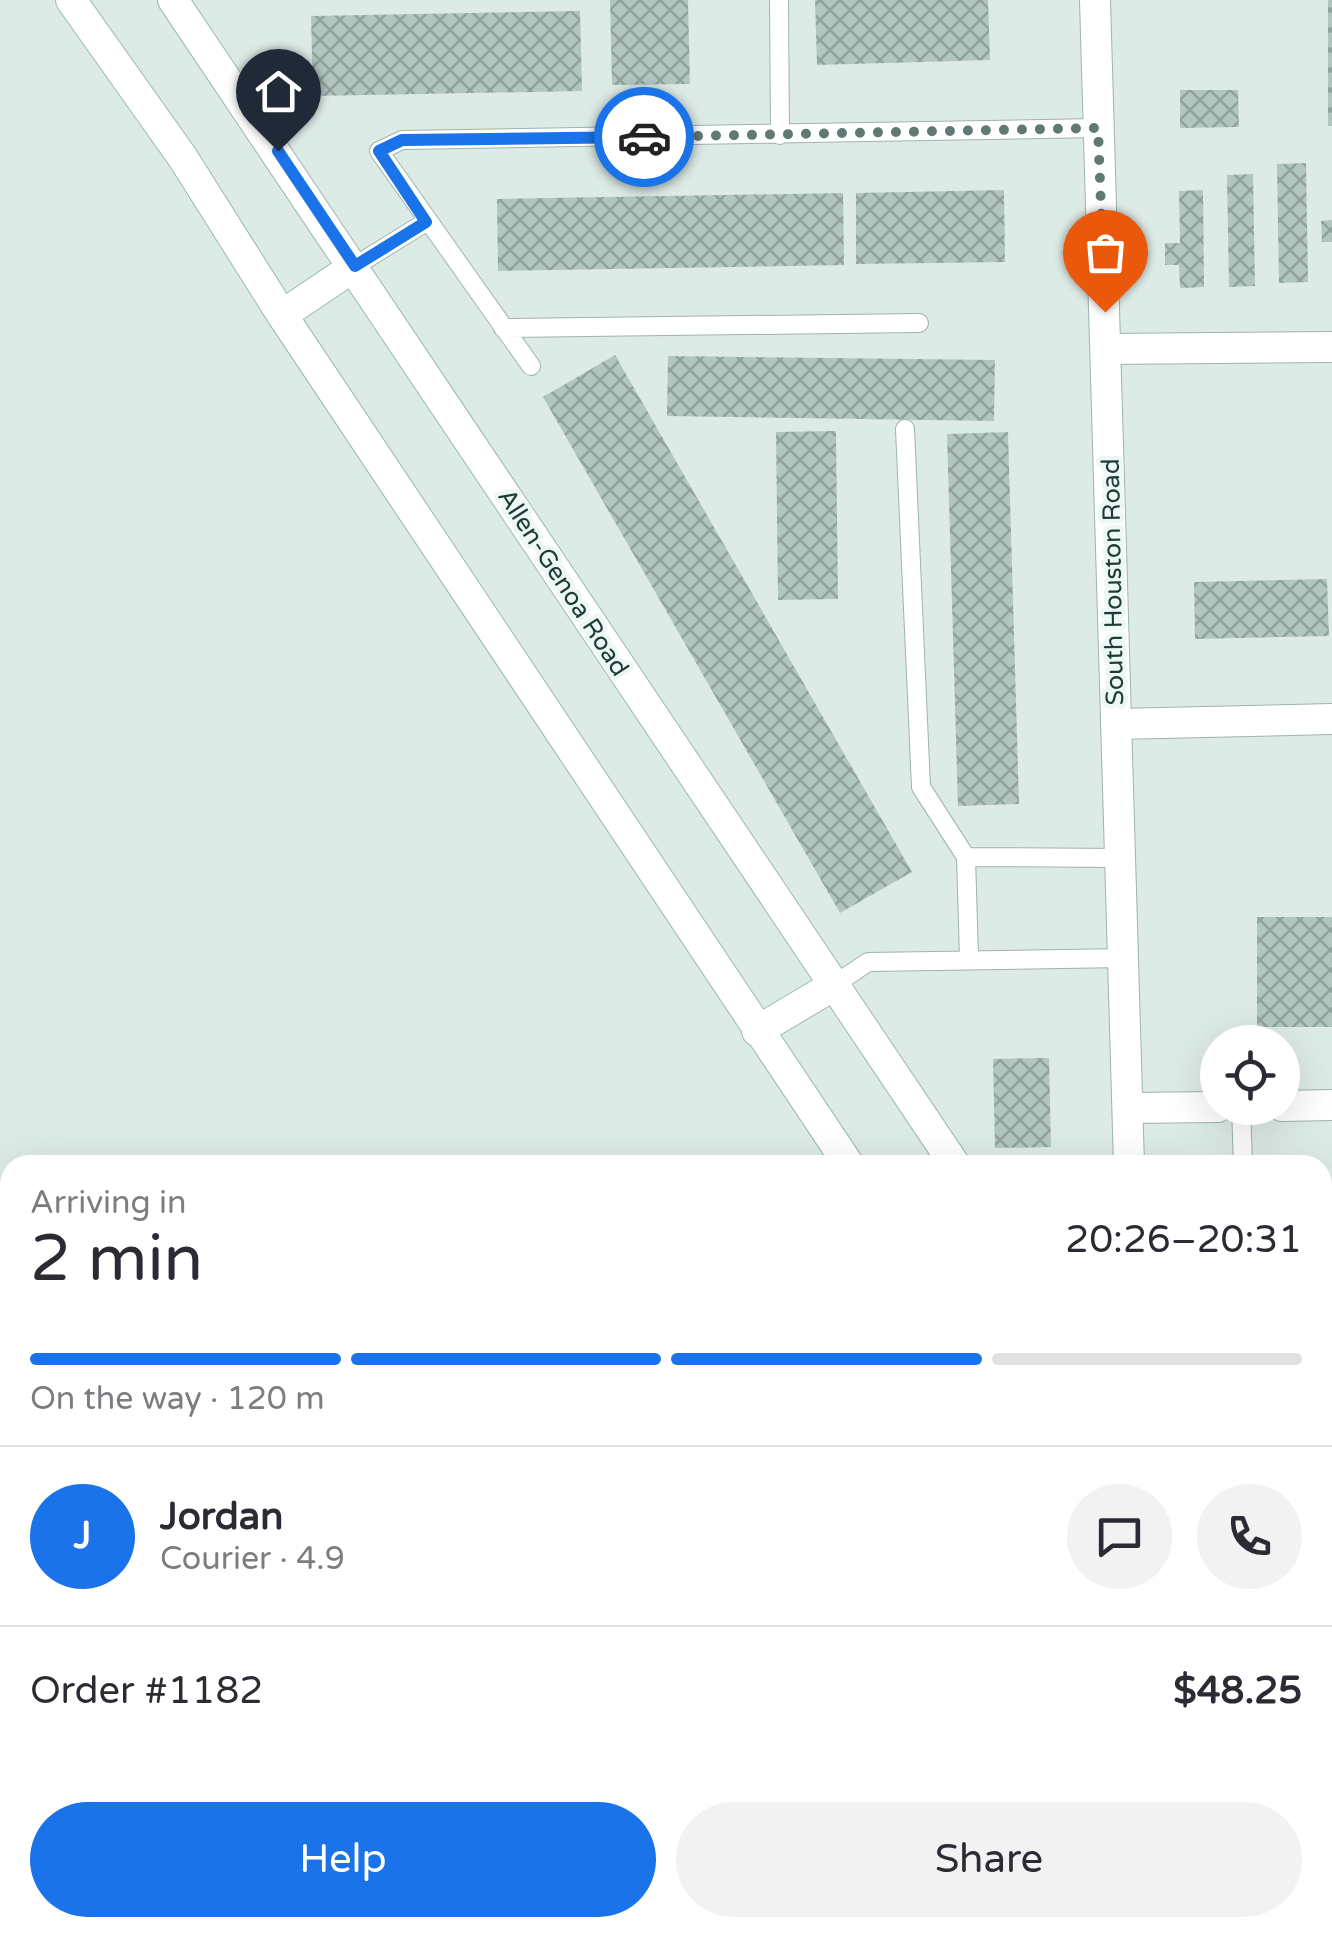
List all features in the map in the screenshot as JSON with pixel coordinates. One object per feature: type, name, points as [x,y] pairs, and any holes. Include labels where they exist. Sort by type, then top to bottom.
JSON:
[{"type":"main road","points":[[72,0],[183,158],[282,316],[841,1155]]},
{"type":"main road","name":"Allen-Genoa Road","points":[[173,0],[355,266],[831,986],[948,1155]]},
{"type":"main road","name":"South Houston Road","points":[[1094,0],[1129,1155]]},
{"type":"main road","points":[[282,316],[355,266]]},
{"type":"main road","points":[[1106,350],[1332,347]]},
{"type":"main road","points":[[1116,724],[1332,719]]},
{"type":"main road","points":[[757,1031],[831,986]]},
{"type":"main road","points":[[1300,1106],[1332,1105]]},
{"type":"main road","points":[[1128,1108],[1200,1107]]},
{"type":"lane","points":[[779,0],[780,134]]},
{"type":"lane","points":[[531,366],[379,151],[402,140],[1098,128]]},
{"type":"lane","points":[[355,266],[426,222]]},
{"type":"lane","points":[[502,328],[919,323]]},
{"type":"lane","points":[[905,429],[920,787],[966,857],[969,958]]},
{"type":"lane","points":[[966,857],[1120,858]]},
{"type":"lane","points":[[831,986],[868,962],[1124,958]]},
{"type":"lane","points":[[1241,1125],[1242,1155]]},
{"type":"building","points":[[610,0],[688,0],[690,84],[612,85]]},
{"type":"building","points":[[815,0],[988,0],[990,60],[817,65]]},
{"type":"building","points":[[1328,0],[1332,0],[1332,126],[1328,126]]},
{"type":"building","points":[[580,11],[582,91],[313,96],[311,16]]},
{"type":"building","points":[[1180,90],[1238,90],[1239,127],[1180,128]]},
{"type":"building","points":[[1306,163],[1308,282],[1279,283],[1277,164]]},
{"type":"building","points":[[1253,174],[1255,286],[1229,287],[1227,175]]},
{"type":"building","points":[[1004,190],[1005,262],[856,264],[856,193]]},
{"type":"building","points":[[1203,190],[1204,287],[1180,288],[1179,265],[1165,265],[1165,243],[1180,243],[1179,191]]},
{"type":"building","points":[[843,193],[844,265],[498,271],[497,199]]},
{"type":"building","points":[[1332,220],[1332,242],[1322,242],[1321,221]]},
{"type":"building","points":[[615,355],[912,872],[840,913],[543,397]]},
{"type":"building","points":[[668,356],[995,360],[994,421],[667,416]]},
{"type":"building","points":[[836,431],[838,599],[778,600],[776,432]]},
{"type":"building","points":[[1008,432],[1019,804],[958,806],[947,434]]},
{"type":"building","points":[[1327,579],[1329,636],[1195,639],[1194,582]]},
{"type":"building","points":[[1257,917],[1332,917],[1332,1027],[1257,1025]]},
{"type":"building","points":[[1049,1058],[1051,1147],[995,1148],[993,1059]]},
{"type":"way so far","points":[[644,137],[1098,128],[1105,312]]},
{"type":"route","points":[[278,151],[355,266],[426,222],[379,151],[402,140],[644,137]]}]
